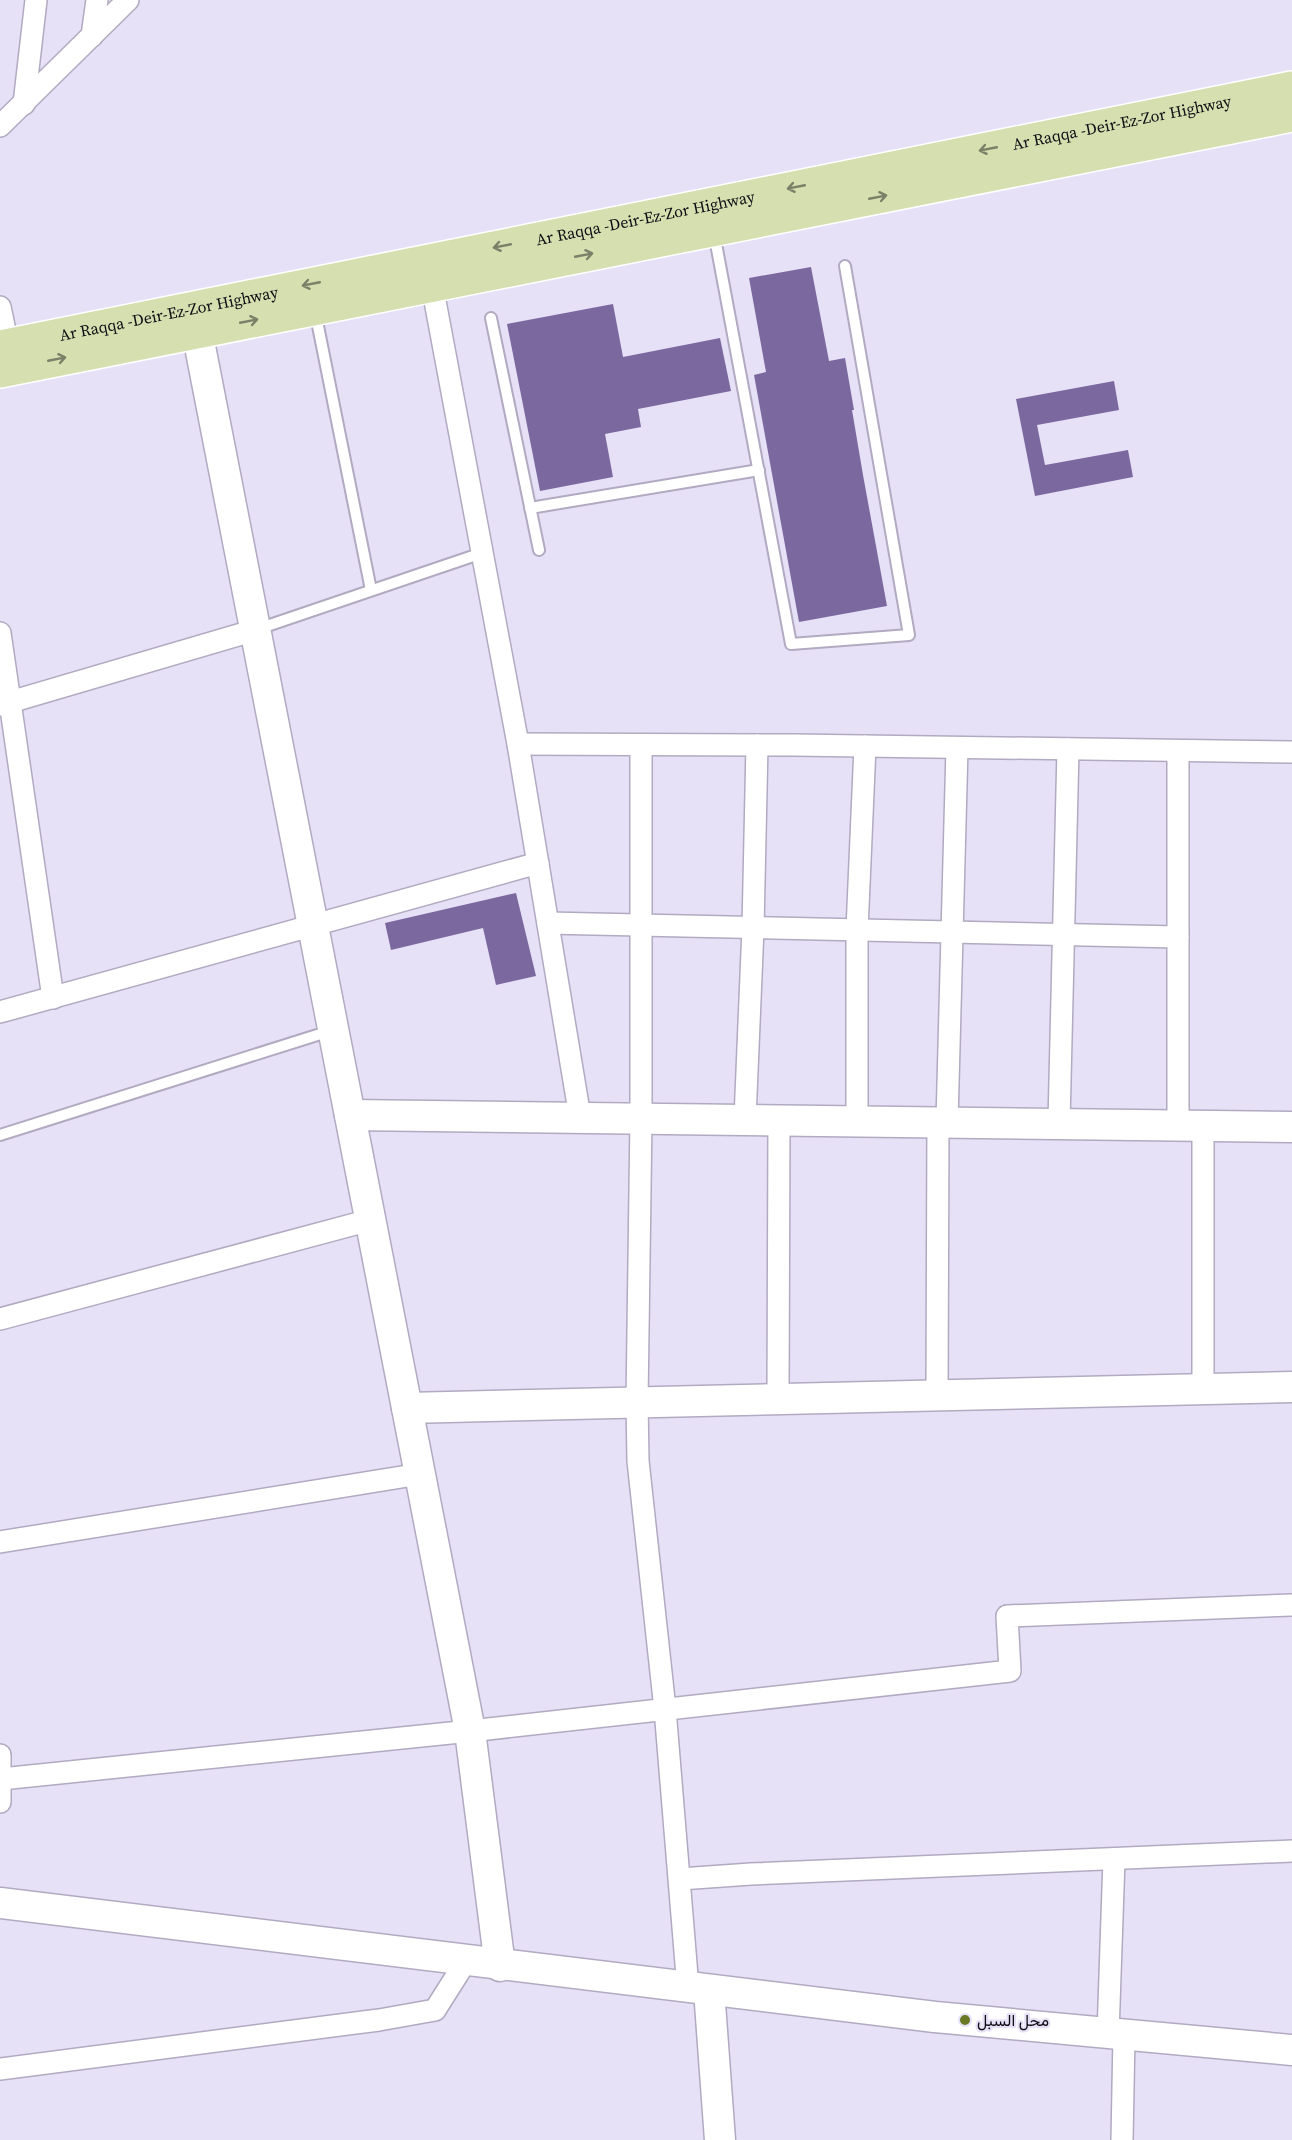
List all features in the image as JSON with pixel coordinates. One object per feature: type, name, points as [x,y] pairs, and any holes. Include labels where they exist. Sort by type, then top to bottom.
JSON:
[{"type":"main road","name":"Ar Raqqa -Deir-Ez-Zor Highway","points":[[3,354],[1292,88]]},
{"type":"main road","name":"Ar Raqqa -Deir-Ez-Zor Highway","points":[[3,354],[197,332],[1292,115]]},
{"type":"street","points":[[24,104],[36,0]]},
{"type":"street","points":[[92,36],[97,0]]},
{"type":"street","points":[[0,126],[128,0]]},
{"type":"street","points":[[432,285],[518,744],[580,1117]]},
{"type":"street","points":[[0,307],[3,354]]},
{"type":"street","points":[[197,332],[470,1731],[500,1966]]},
{"type":"street","points":[[5,703],[255,630]]},
{"type":"street","points":[[0,633],[5,703],[53,998]]},
{"type":"street","points":[[518,744],[1292,752]]},
{"type":"street","points":[[641,745],[638,1461],[666,1709],[680,1879],[699,1989],[720,2140]]},
{"type":"street","points":[[745,1119],[753,928],[757,745]]},
{"type":"street","points":[[857,1120],[857,930],[865,746]]},
{"type":"street","points":[[938,1395],[943,1121],[954,933],[957,748]]},
{"type":"street","points":[[1059,1122],[1068,749]]},
{"type":"street","points":[[1178,752],[1178,937],[1203,1389]]},
{"type":"street","points":[[0,1012],[538,863]]},
{"type":"street","points":[[548,923],[1178,937]]},
{"type":"street","points":[[350,1115],[1059,1122],[1292,1127]]},
{"type":"street","points":[[778,1119],[778,1399]]},
{"type":"street","points":[[0,1319],[370,1220]]},
{"type":"street","points":[[407,1408],[1292,1387]]},
{"type":"street","points":[[0,1542],[420,1474]]},
{"type":"street","points":[[1,1779],[470,1731],[1010,1671],[1007,1616],[1292,1605]]},
{"type":"street","points":[[0,1755],[0,1802]]},
{"type":"street","points":[[680,1879],[1292,1851]]},
{"type":"street","points":[[1114,1859],[1116,2035],[1122,2140]]},
{"type":"street","points":[[0,1903],[500,1966],[935,2017],[1292,2050]]},
{"type":"street","points":[[0,2069],[435,2010],[466,1961]]},
{"type":"lane","points":[[713,229],[791,644],[909,635],[845,266]]},
{"type":"lane","points":[[314,308],[371,591]]},
{"type":"lane","points":[[491,318],[539,550]]},
{"type":"lane","points":[[530,508],[759,470]]},
{"type":"lane","points":[[255,630],[482,553]]},
{"type":"lane","points":[[0,1135],[333,1030]]},
{"type":"building","points":[[811,267],[829,361],[845,358],[887,606],[799,622],[754,375],[766,372],[749,278]]},
{"type":"building","points":[[613,304],[623,357],[720,338],[731,391],[638,409],[641,427],[605,434],[613,477],[540,491],[507,324]]},
{"type":"building","points":[[1114,381],[1119,410],[1037,425],[1045,465],[1128,450],[1133,477],[1035,496],[1016,399]]},
{"type":"building","points":[[516,893],[536,976],[496,985],[483,928],[391,950],[385,923]]},
{"type":"place","name":"محل السبل","points":[[965,2020]]}]
